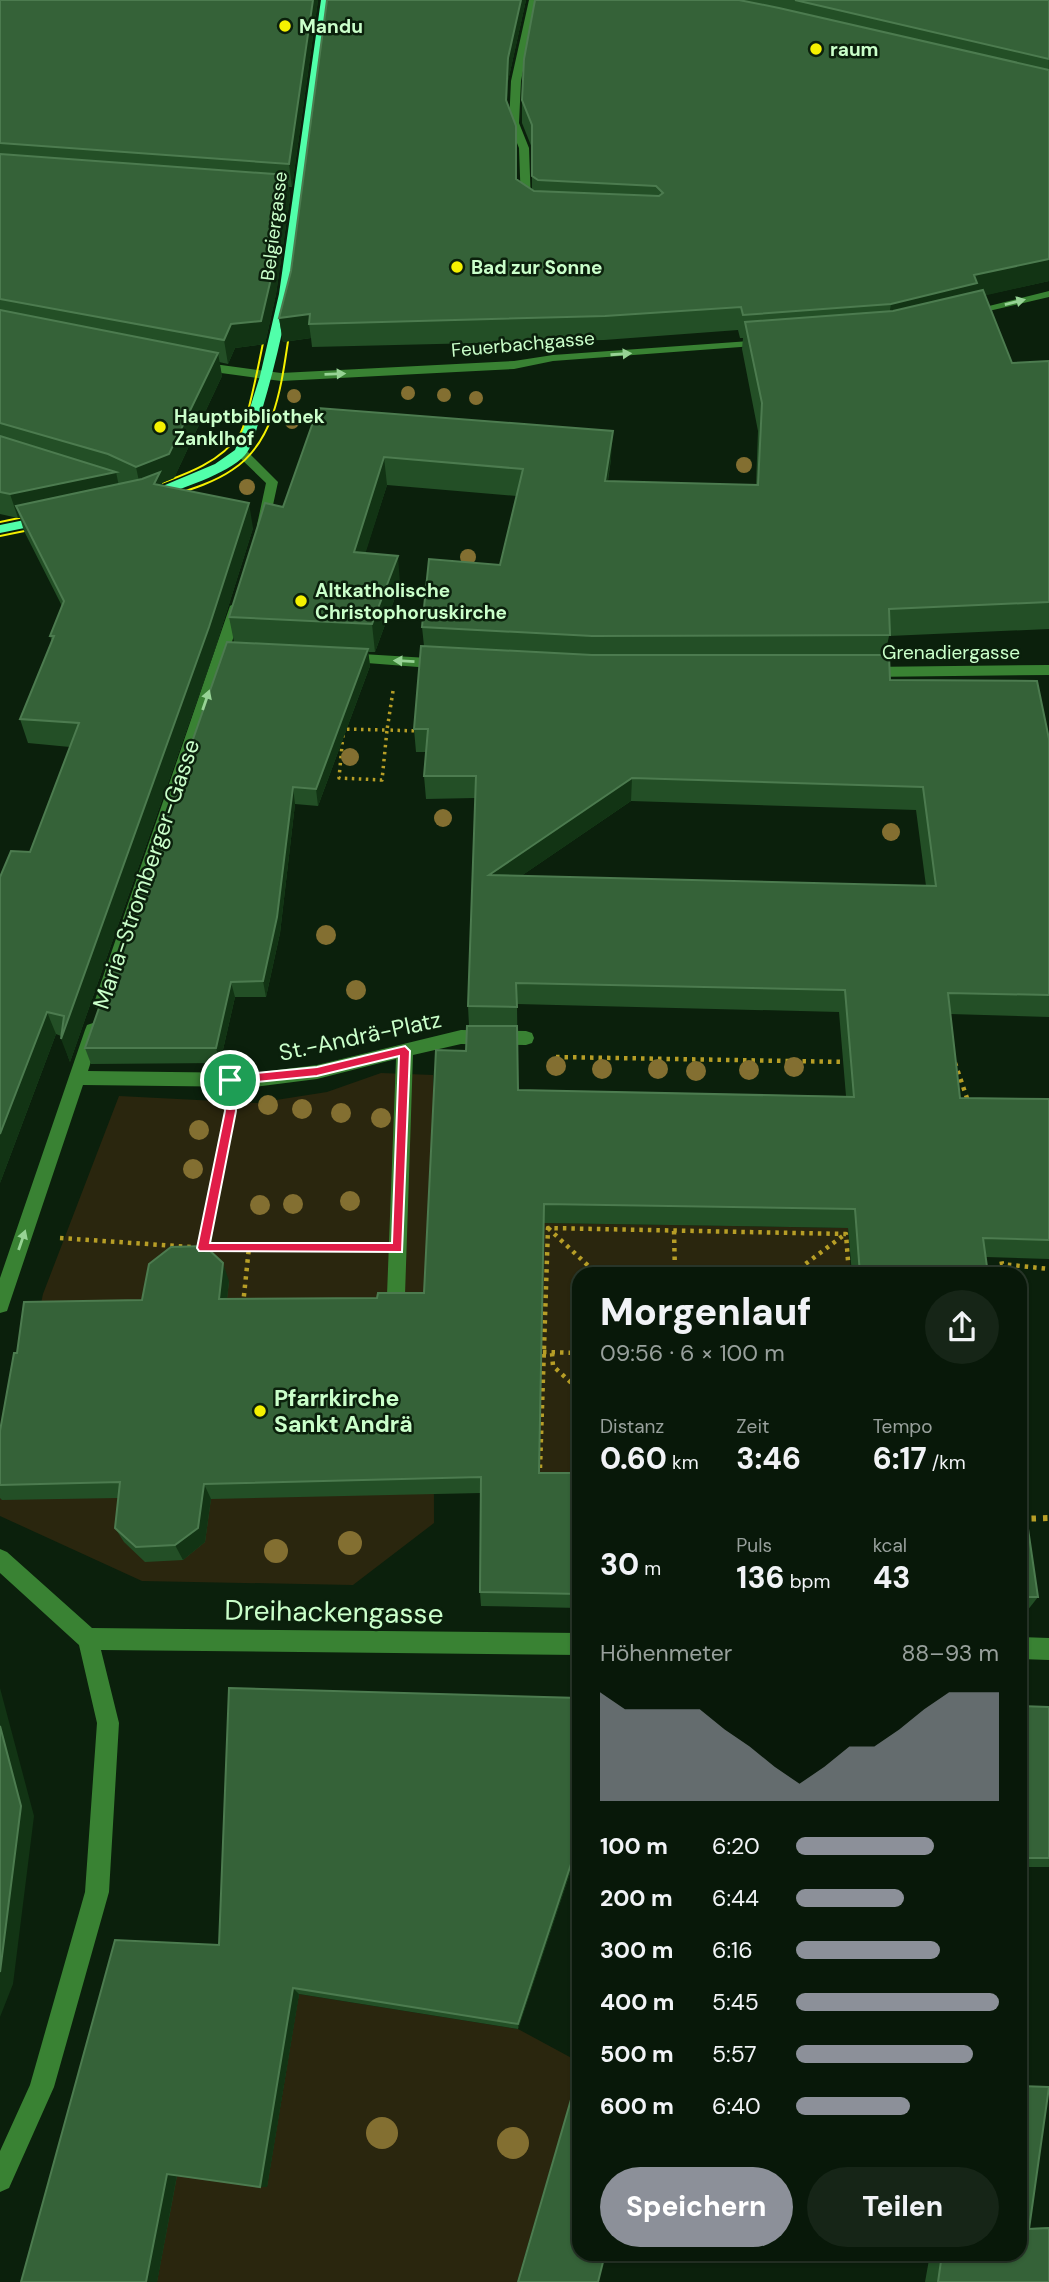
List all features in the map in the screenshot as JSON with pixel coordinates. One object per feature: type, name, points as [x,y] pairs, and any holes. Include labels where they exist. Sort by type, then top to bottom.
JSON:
[{"type":"main road","name":"Belgiergasse","points":[[241,452],[266,376],[285,294],[292,193],[325,0]]},
{"type":"main road","points":[[138,496],[219,467],[241,452]]},
{"type":"main road","points":[[0,529],[62,516]]},
{"type":"street","points":[[533,0],[516,81],[514,123],[524,148],[524,202],[534,209]]},
{"type":"street","points":[[960,315],[1049,294]]},
{"type":"street","name":"Feuerbachgasse","points":[[185,363],[266,376],[514,365],[553,358],[771,342]]},
{"type":"street","points":[[241,452],[272,482],[257,544]]},
{"type":"street","name":"Maria-Stromberger-Gasse","points":[[0,1305],[78,1078],[125,930],[229,651],[240,598]]},
{"type":"street","points":[[329,657],[463,665]]},
{"type":"street","name":"Grenadiergasse","points":[[859,672],[1049,670]]},
{"type":"street","name":"St.-Andrä-Platz","points":[[78,1078],[253,1080],[317,1072],[461,1037],[526,1038]]},
{"type":"street","points":[[396,1295],[405,1051]]},
{"type":"street","points":[[0,1559],[88,1639],[108,1723],[97,1892],[42,2087],[0,2179]]},
{"type":"street","name":"Dreihackengasse","points":[[88,1639],[572,1644]]},
{"type":"street","points":[[1027,1648],[1049,1649]]},
{"type":"path","points":[[345,717],[338,778],[382,780],[393,691],[386,691]]},
{"type":"path","points":[[334,729],[418,731]]},
{"type":"path","points":[[526,1038],[542,1057],[859,1062]]},
{"type":"path","points":[[941,1063],[955,1063],[970,1108]]},
{"type":"path","points":[[203,1248],[230,1111],[230,1080]]},
{"type":"path","points":[[548,1228],[845,1234]]},
{"type":"path","points":[[548,1228],[590,1267]]},
{"type":"path","points":[[540,1482],[548,1228]]},
{"type":"path","points":[[674,1231],[675,1267]]},
{"type":"path","points":[[801,1267],[845,1234]]},
{"type":"path","points":[[845,1234],[848,1267]]},
{"type":"path","points":[[56,1238],[203,1248],[398,1248]]},
{"type":"path","points":[[243,1311],[249,1247]]},
{"type":"path","points":[[999,1251],[1002,1264],[1049,1269]]},
{"type":"path","points":[[543,1352],[572,1353]]},
{"type":"path","points":[[552,1353],[552,1366],[572,1384]]},
{"type":"path","points":[[1027,1519],[1049,1518]]},
{"type":"shaded area","points":[[381,1073],[433,1075],[434,1523],[353,1585],[142,1581],[0,1516],[0,1498],[43,1294],[119,1096],[257,1103],[327,1092]]},
{"type":"shaded area","points":[[544,1223],[848,1228],[851,1267],[572,1267],[572,1489],[538,1488]]},
{"type":"shaded area","points":[[299,1994],[518,2029],[572,2058],[572,2095],[517,2282],[157,2282],[177,2175],[267,2187]]},
{"type":"building","points":[[0,0],[313,0],[289,164],[0,143]]},
{"type":"building","points":[[327,0],[521,0],[508,58],[506,100],[516,126],[516,179],[534,191],[659,196],[663,193],[656,186],[538,180],[532,176],[532,125],[522,100],[524,59],[535,0],[739,0],[1049,70],[1049,259],[974,275],[977,283],[891,304],[743,315],[741,307],[605,316],[309,324],[310,314],[279,318],[291,271]]},
{"type":"building","points":[[795,0],[1049,0],[1049,59]]},
{"type":"building","points":[[0,154],[287,175],[273,270],[261,321],[231,324],[224,340],[0,299]]},
{"type":"building","points":[[983,290],[1012,363],[1049,361],[1049,602],[889,609],[890,635],[592,636],[422,627],[429,559],[500,565],[523,469],[384,457],[354,552],[398,556],[372,624],[229,617],[265,503],[283,507],[318,408],[613,431],[605,481],[758,485],[762,403],[745,322],[893,311]]},
{"type":"building","points":[[0,310],[218,353],[169,454],[136,467],[108,454],[0,423]]},
{"type":"building","points":[[0,436],[116,472],[10,494],[0,492]]},
{"type":"building","points":[[160,472],[154,484],[249,503],[209,627],[61,1039],[64,1016],[47,1012],[0,1134],[0,877],[11,851],[30,852],[79,723],[20,719],[54,636],[50,636],[64,601],[16,506],[142,479]]},
{"type":"building","points":[[227,642],[368,649],[316,789],[293,787],[277,917],[263,981],[231,982],[216,1048],[85,1048]]},
{"type":"building","points":[[421,646],[592,655],[889,655],[890,680],[1037,681],[1049,739],[1049,995],[948,993],[960,1098],[1049,1099],[1049,1240],[983,1238],[987,1267],[859,1267],[855,1209],[544,1204],[539,1473],[572,1473],[572,1594],[480,1592],[481,1477],[204,1484],[198,1528],[175,1545],[136,1547],[115,1528],[120,1482],[0,1485],[0,1431],[14,1353],[17,1353],[24,1302],[142,1300],[149,1264],[171,1247],[205,1246],[223,1263],[219,1299],[377,1298],[378,1293],[424,1293],[436,1050],[466,1051],[467,1026],[517,1026],[518,1090],[854,1097],[845,990],[516,983],[517,1007],[468,1006],[476,776],[424,776],[428,729],[414,729]],"holes":[[[632,778],[923,787],[936,886],[489,875]]]},
{"type":"building","points":[[1027,1522],[1038,1597],[1027,1597]]},
{"type":"building","points":[[229,1688],[572,1698],[572,1861],[518,2024],[293,1988],[260,2187],[167,2174],[146,2282],[21,2282],[115,1940],[219,1945]]},
{"type":"building","points":[[1027,1706],[1049,1707],[1049,1858],[1027,1858]]},
{"type":"building","points":[[0,1726],[21,1806],[0,1972]]},
{"type":"building","points":[[1027,2086],[1049,2087],[1029,2229],[1049,2228],[1049,2282],[938,2282],[941,2261],[1027,2261]]},
{"type":"building","points":[[572,2096],[572,2261],[603,2261],[598,2282],[518,2282]]},
{"type":"tram line","points":[[167,497],[225,475],[248,457],[260,441],[276,404],[291,323]]},
{"type":"tram line","points":[[143,490],[209,462],[231,445],[240,434],[251,399],[267,324]]},
{"type":"tram line","points":[[0,522],[38,514]]},
{"type":"tram line","points":[[0,536],[44,527]]},
{"type":"place","name":"Mandu","points":[[285,26]]},
{"type":"place","name":"raum","points":[[816,49]]},
{"type":"place","name":"Bad zur Sonne","points":[[457,267]]},
{"type":"place","name":"Hauptbibliothek Zanklhof","points":[[160,427]]},
{"type":"place","name":"Altkatholische Christophoruskirche","points":[[301,601]]},
{"type":"place","name":"Pfarrkirche Sankt Andrä","points":[[260,1411]]},
{"type":"route","points":[[405,1051],[398,1248],[203,1248],[230,1111],[230,1080],[253,1080],[317,1072],[405,1051]]}]
